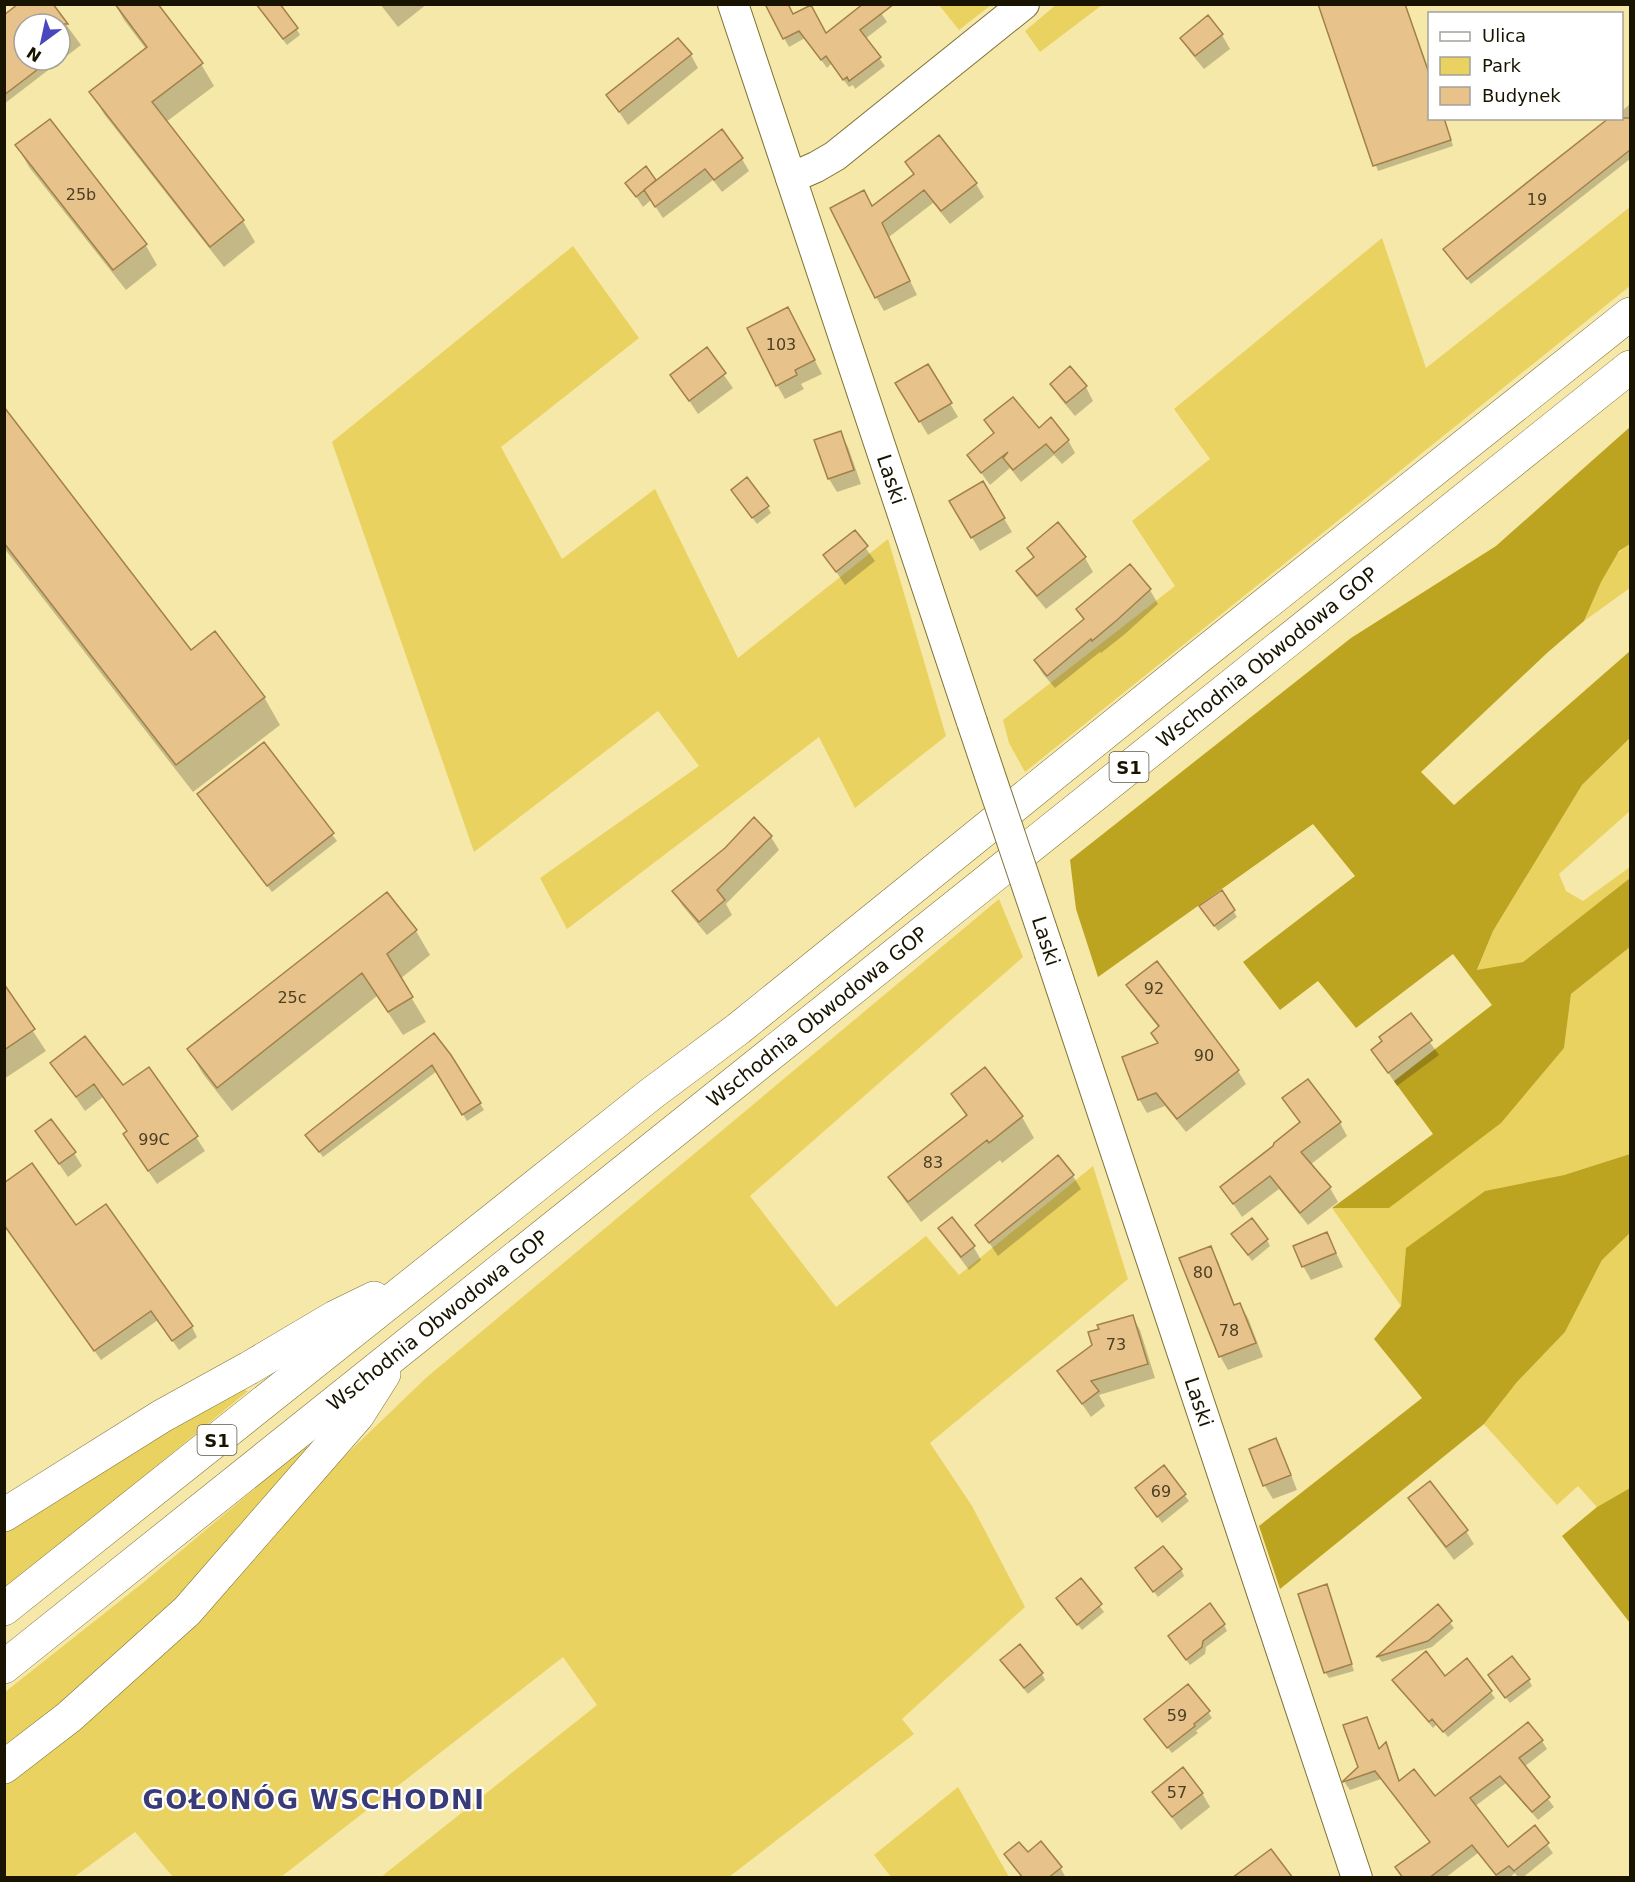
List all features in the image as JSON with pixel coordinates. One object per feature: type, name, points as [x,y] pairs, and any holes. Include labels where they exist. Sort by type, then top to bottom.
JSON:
[{"type":"highway","name":"Wschodnia Obwodowa GOP","points":[[4,1609],[651,1094],[738,1029],[1185,668],[1630,314]]},
{"type":"highway","name":"Wschodnia Obwodowa GOP","points":[[4,1667],[1630,367]]},
{"type":"highway","points":[[4,1515],[162,1416],[335,1317],[430,1271]]},
{"type":"highway","points":[[4,1767],[69,1717],[187,1611],[358,1415],[400,1350]]},
{"type":"street","name":"Laski","points":[[733,4],[1357,1878]]},
{"type":"street","points":[[791,178],[816,167],[841,151],[1024,4]]},
{"type":"green space","points":[[1057,4],[1102,5],[1040,52],[1025,31]]},
{"type":"green space","points":[[939,5],[991,5],[959,30]]},
{"type":"green space","points":[[1630,207],[1630,286],[1025,772],[1009,743],[1003,720],[1175,586],[1132,521],[1210,459],[1174,409],[1382,238],[1426,368]]},
{"type":"green space","points":[[573,246],[639,338],[501,447],[562,559],[655,489],[738,658],[888,539],[946,736],[855,808],[819,737],[567,929],[540,878],[699,766],[658,711],[474,852],[332,442]]},
{"type":"green space","points":[[1630,544],[1630,588],[1584,621],[1607,568],[1621,550]]},
{"type":"green space","points":[[1630,738],[1630,811],[1559,874],[1566,891],[1583,901],[1630,867],[1630,878],[1523,962],[1477,971],[1493,931],[1582,785]]},
{"type":"green space","points":[[999,899],[1023,957],[750,1196],[836,1307],[926,1236],[959,1275],[1093,1166],[1128,1279],[930,1443],[972,1506],[1025,1607],[902,1719],[914,1734],[729,1877],[381,1877],[597,1705],[563,1657],[281,1877],[173,1877],[135,1832],[74,1877],[5,1878],[5,1782],[427,1377]]},
{"type":"green space","points":[[1630,947],[1630,1154],[1564,1175],[1485,1192],[1406,1248],[1401,1306],[1332,1208],[1389,1208],[1564,1048],[1571,994]]},
{"type":"green space","points":[[1630,1233],[1630,1488],[1597,1507],[1578,1486],[1557,1505],[1484,1424],[1517,1382],[1565,1332],[1602,1260]]},
{"type":"green space","points":[[239,1388],[248,1391],[5,1590],[5,1532],[58,1495]]},
{"type":"green space","points":[[305,1446],[311,1450],[240,1536],[124,1651],[5,1749],[5,1692],[144,1582]]},
{"type":"green space","points":[[958,1787],[1009,1877],[891,1877],[874,1855]]},
{"type":"shaded area","points":[[1630,427],[1630,544],[1619,551],[1601,582],[1584,621],[1421,772],[1454,805],[1630,651],[1630,738],[1582,785],[1493,931],[1477,970],[1523,962],[1630,878],[1630,947],[1571,994],[1564,1048],[1501,1123],[1389,1208],[1332,1208],[1433,1134],[1394,1081],[1492,1005],[1453,954],[1356,1028],[1318,981],[1280,1010],[1243,962],[1355,876],[1313,824],[1098,977],[1076,909],[1070,860],[1351,638],[1496,546]]},
{"type":"shaded area","points":[[1630,1154],[1630,1233],[1602,1260],[1565,1332],[1517,1382],[1484,1424],[1280,1589],[1259,1526],[1422,1398],[1374,1339],[1401,1306],[1406,1248],[1485,1191],[1564,1175]]},
{"type":"shaded area","points":[[1630,1488],[1630,1623],[1562,1536],[1597,1507]]},
{"type":"building","points":[[18,4],[53,4],[59,12],[12,12],[12,72],[34,72],[4,95],[4,15]]},
{"type":"building","points":[[115,4],[158,4],[203,63],[152,102],[244,220],[210,247],[89,92],[147,47]]},
{"type":"building","points":[[256,4],[280,4],[298,28],[283,39]]},
{"type":"building","points":[[765,4],[788,4],[793,14],[811,5],[826,33],[863,4],[894,4],[860,30],[881,57],[849,81],[847,77],[843,80],[826,56],[821,60],[799,31],[783,39]]},
{"type":"building","points":[[1318,4],[1405,4],[1428,70],[1428,120],[1445,120],[1451,140],[1373,166]]},
{"type":"building","points":[[1208,15],[1223,34],[1195,56],[1180,38]]},
{"type":"building","points":[[678,38],[692,54],[619,112],[606,95]]},
{"type":"building","points":[[1630,118],[1630,150],[1467,279],[1443,249],[1606,120]]},
{"type":"building","points":[[50,119],[147,244],[113,270],[15,145]]},
{"type":"building","points":[[722,129],[743,158],[714,180],[705,169],[655,207],[644,190]]},
{"type":"building","points":[[939,135],[977,183],[941,211],[924,190],[882,223],[910,281],[875,298],[830,208],[864,190],[872,206],[914,174],[905,162]]},
{"type":"building","points":[[646,166],[656,180],[636,197],[625,183]]},
{"type":"building","points":[[788,307],[815,360],[795,370],[797,375],[776,386],[747,328]]},
{"type":"building","points":[[707,347],[726,373],[689,401],[670,375]]},
{"type":"building","points":[[928,364],[952,403],[919,422],[895,383]]},
{"type":"building","points":[[1070,366],[1087,386],[1066,403],[1050,384]]},
{"type":"building","points":[[1013,397],[1039,428],[1051,417],[1069,440],[1054,453],[1046,444],[1013,470],[1003,458],[1008,452],[981,473],[967,455],[994,433],[984,420]]},
{"type":"building","points":[[4,407],[191,650],[215,631],[265,697],[176,765],[4,543]]},
{"type":"building","points":[[841,431],[854,470],[828,479],[814,440]]},
{"type":"building","points":[[747,477],[769,506],[752,518],[731,490]]},
{"type":"building","points":[[983,481],[1005,518],[971,538],[949,501]]},
{"type":"building","points":[[1058,522],[1086,557],[1037,596],[1016,571],[1034,557],[1027,548]]},
{"type":"building","points":[[855,530],[868,546],[836,572],[823,555]]},
{"type":"building","points":[[1130,564],[1151,589],[1092,641],[1091,639],[1047,676],[1034,660],[1084,619],[1076,609]]},
{"type":"building","points":[[264,742],[334,833],[267,886],[197,794]]},
{"type":"building","points":[[754,817],[772,836],[717,890],[725,900],[699,922],[672,891],[725,848]]},
{"type":"building","points":[[1222,890],[1235,910],[1214,926],[1199,906]]},
{"type":"building","points":[[387,892],[417,930],[387,954],[413,997],[388,1012],[362,973],[217,1088],[187,1049]]},
{"type":"building","points":[[1157,961],[1239,1070],[1177,1119],[1156,1093],[1138,1100],[1122,1057],[1158,1043],[1151,1033],[1159,1026],[1126,985]]},
{"type":"building","points":[[4,984],[35,1029],[4,1050]]},
{"type":"building","points":[[1411,1013],[1432,1040],[1388,1073],[1371,1050],[1382,1041],[1379,1037]]},
{"type":"building","points":[[434,1033],[451,1055],[481,1103],[462,1115],[432,1065],[319,1152],[305,1135]]},
{"type":"building","points":[[85,1036],[123,1085],[149,1067],[198,1136],[148,1171],[123,1134],[127,1131],[94,1084],[76,1097],[50,1063]]},
{"type":"building","points":[[985,1067],[1023,1116],[989,1143],[987,1140],[908,1202],[888,1177],[967,1115],[951,1094]]},
{"type":"building","points":[[1308,1079],[1341,1122],[1301,1152],[1331,1187],[1300,1213],[1270,1176],[1233,1204],[1220,1187],[1300,1122],[1282,1098]]},
{"type":"building","points":[[51,1119],[76,1152],[59,1164],[35,1131]]},
{"type":"building","points":[[1058,1155],[1074,1175],[989,1243],[975,1225]]},
{"type":"building","points":[[32,1163],[76,1225],[106,1204],[193,1326],[172,1341],[151,1311],[94,1351],[4,1225],[4,1183]]},
{"type":"building","points":[[952,1217],[975,1246],[961,1257],[938,1228]]},
{"type":"building","points":[[1252,1218],[1268,1239],[1248,1255],[1231,1234]]},
{"type":"building","points":[[1327,1232],[1336,1253],[1302,1267],[1293,1246]]},
{"type":"building","points":[[1211,1246],[1234,1305],[1240,1303],[1256,1343],[1219,1357],[1179,1258]]},
{"type":"building","points":[[1133,1315],[1148,1364],[1091,1381],[1099,1391],[1082,1404],[1057,1371],[1092,1345],[1088,1332],[1099,1329],[1097,1325]]},
{"type":"building","points":[[1276,1438],[1291,1475],[1263,1486],[1249,1449]]},
{"type":"building","points":[[1164,1465],[1186,1494],[1157,1517],[1135,1488]]},
{"type":"building","points":[[1430,1481],[1468,1530],[1446,1547],[1408,1498]]},
{"type":"building","points":[[1163,1546],[1182,1569],[1153,1592],[1135,1568]]},
{"type":"building","points":[[1081,1578],[1102,1604],[1077,1625],[1056,1598]]},
{"type":"building","points":[[1327,1584],[1352,1664],[1324,1673],[1298,1594]]},
{"type":"building","points":[[1210,1603],[1225,1624],[1203,1641],[1202,1647],[1186,1660],[1168,1636]]},
{"type":"building","points":[[1438,1604],[1452,1621],[1428,1641],[1376,1657]]},
{"type":"building","points":[[1020,1644],[1043,1673],[1024,1688],[1000,1660]]},
{"type":"building","points":[[1426,1651],[1445,1676],[1467,1658],[1492,1691],[1443,1732],[1432,1719],[1429,1722],[1392,1680]]},
{"type":"building","points":[[1512,1656],[1530,1679],[1505,1698],[1488,1675]]},
{"type":"building","points":[[1188,1684],[1210,1711],[1167,1748],[1144,1719]]},
{"type":"building","points":[[1367,1717],[1379,1749],[1386,1742],[1399,1781],[1414,1769],[1435,1796],[1528,1722],[1543,1740],[1519,1758],[1550,1797],[1532,1812],[1500,1776],[1470,1798],[1508,1847],[1535,1825],[1549,1843],[1514,1871],[1509,1866],[1496,1875],[1472,1845],[1429,1878],[1403,1878],[1395,1867],[1430,1842],[1375,1771],[1343,1782],[1358,1767],[1343,1725]]},
{"type":"building","points":[[1183,1767],[1203,1793],[1172,1817],[1152,1792]]},
{"type":"building","points":[[1041,1841],[1062,1867],[1048,1878],[1023,1878],[1004,1854],[1019,1842],[1028,1852]]},
{"type":"building","points":[[1271,1849],[1293,1878],[1232,1878]]},
{"type":"district","name":"GOŁONÓG WSCHODNI","points":[[314,1800]]}]
